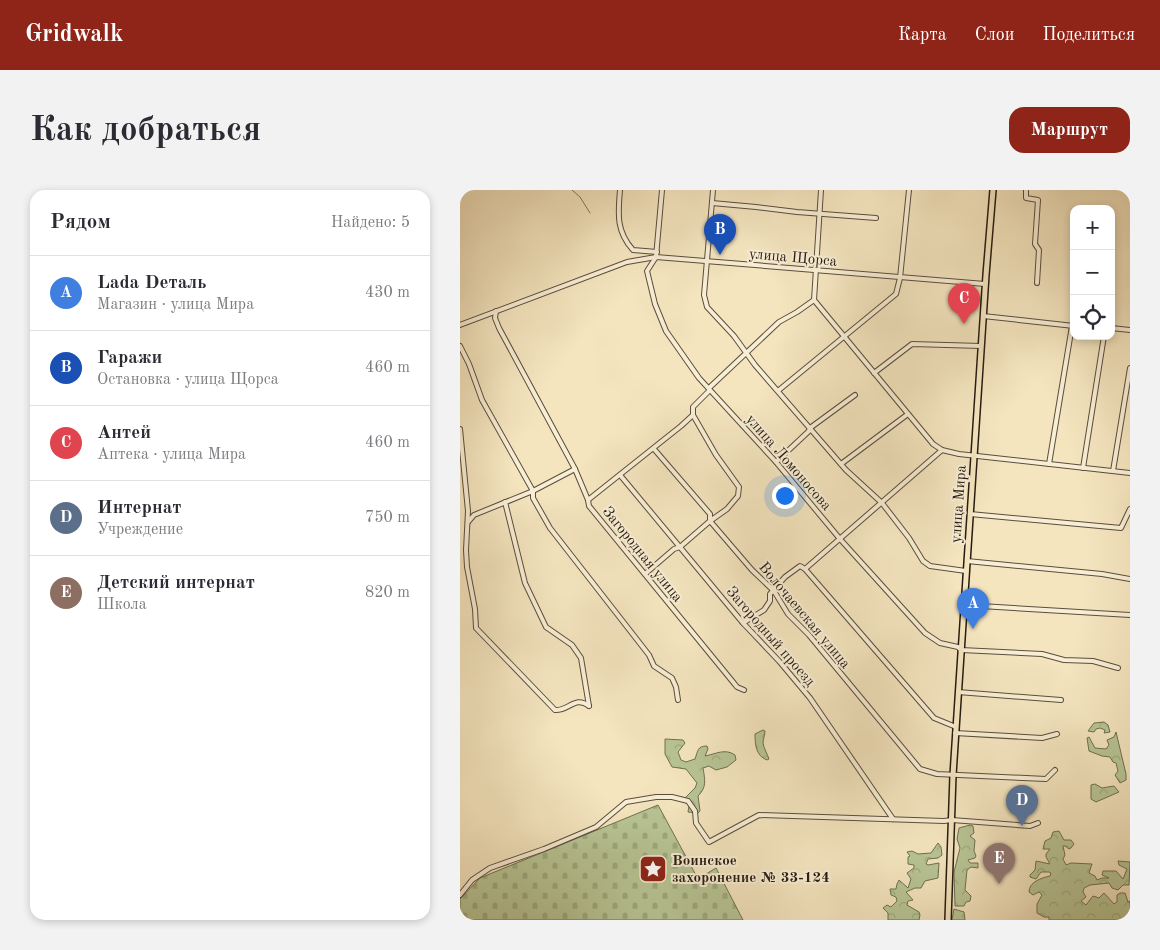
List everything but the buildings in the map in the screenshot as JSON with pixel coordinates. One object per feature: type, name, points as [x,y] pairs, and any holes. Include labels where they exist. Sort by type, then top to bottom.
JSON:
[{"type":"main road","name":"улица Мира","points":[[948,920],[952,774],[993,190]]},
{"type":"street","points":[[620,190],[618,218],[624,240],[633,250],[657,252]]},
{"type":"street","name":"улица Ломоносова","points":[[662,190],[657,252],[656,257],[647,270],[655,304],[666,330],[695,373],[776,462],[840,540],[925,633],[940,643],[958,647],[961,650],[1042,654],[1064,660],[1093,662],[1118,668]]},
{"type":"street","points":[[713,190],[704,296],[707,307],[734,336],[747,354],[841,464],[882,503],[910,538],[923,561],[930,566],[966,571]]},
{"type":"street","points":[[821,190],[814,300],[934,444],[942,450],[974,455],[1130,473]]},
{"type":"street","points":[[779,390],[896,294],[900,278],[909,190]]},
{"type":"street","points":[[1026,190],[1026,198],[1038,200],[1035,244],[1039,250],[1037,283]]},
{"type":"street","points":[[712,203],[876,218]]},
{"type":"street","name":"улица Щорса","points":[[460,325],[627,262],[656,257],[985,284]]},
{"type":"street","points":[[645,574],[727,509],[738,496],[739,487],[716,455],[693,415],[693,407],[709,388],[779,322],[814,300]]},
{"type":"street","name":"Загородная улица","points":[[496,311],[495,318],[499,328],[575,469],[589,506],[732,682],[744,690]]},
{"type":"street","points":[[983,316],[1070,326]]},
{"type":"street","points":[[1115,328],[1130,330]]},
{"type":"street","points":[[1050,464],[1071,340]]},
{"type":"street","points":[[1082,468],[1103,340]]},
{"type":"street","points":[[874,373],[912,344],[981,346]]},
{"type":"street","points":[[460,346],[469,364],[482,400],[533,491],[534,498],[550,528],[649,655],[654,666],[672,678],[678,700]]},
{"type":"street","points":[[1113,471],[1130,368]]},
{"type":"street","points":[[776,462],[810,428],[855,394]]},
{"type":"street","points":[[841,464],[908,414]]},
{"type":"street","points":[[588,500],[654,449],[693,415]]},
{"type":"street","points":[[460,429],[468,511],[467,567],[475,609],[476,628],[555,710],[561,710],[574,702],[583,702],[589,706],[581,658],[572,645],[546,628],[525,584],[505,502]]},
{"type":"street","name":"Волочаевская улица","points":[[654,449],[710,514],[710,521],[752,570],[774,591],[788,614],[808,635],[920,769],[937,774],[1046,778],[1055,770]]},
{"type":"street","points":[[805,569],[942,450]]},
{"type":"street","points":[[468,522],[474,515],[533,491],[575,469]]},
{"type":"street","name":"Загородный проезд","points":[[620,476],[743,623],[779,661],[810,698],[893,819]]},
{"type":"street","points":[[970,514],[1121,528],[1130,509]]},
{"type":"street","points":[[468,511],[474,515]]},
{"type":"street","points":[[967,561],[1102,574],[1130,579]]},
{"type":"street","points":[[743,623],[764,610],[770,602],[770,594],[785,577],[800,566],[805,569],[934,718],[956,730],[1042,738],[1057,734]]},
{"type":"street","points":[[964,605],[1130,615]]},
{"type":"street","points":[[958,692],[1061,700]]},
{"type":"street","points":[[460,895],[472,880],[490,868],[544,849],[596,827],[626,802],[656,797],[672,797],[688,801],[695,811],[696,823],[709,842],[759,815],[952,820],[1030,826],[1038,823]]},
{"type":"green space","points":[[1104,722],[1108,725],[1110,732],[1104,733],[1105,730],[1100,728],[1094,732],[1088,731],[1094,723]]},
{"type":"green space","points":[[763,730],[765,731],[763,743],[769,759],[767,760],[758,753],[755,742],[755,734]]},
{"type":"green space","points":[[1116,732],[1126,774],[1126,780],[1120,783],[1115,775],[1118,771],[1116,763],[1110,757],[1089,751],[1087,738],[1089,737],[1095,748],[1106,749],[1109,745],[1107,740],[1114,737]]},
{"type":"green space","points":[[665,739],[683,740],[685,743],[678,752],[681,760],[686,762],[695,759],[698,750],[704,746],[707,746],[708,749],[705,756],[720,752],[728,752],[735,755],[736,760],[727,767],[716,770],[709,766],[703,768],[705,783],[703,790],[698,796],[700,811],[698,813],[688,812],[689,806],[683,800],[695,788],[697,783],[686,769],[672,767],[665,754]]},
{"type":"green space","points":[[1095,784],[1102,788],[1114,786],[1119,792],[1096,802],[1091,799],[1091,785]]},
{"type":"green space","points":[[658,805],[698,879],[716,868],[743,920],[460,920],[460,899],[480,878]]},
{"type":"green space","points":[[973,826],[974,833],[970,836],[975,840],[974,851],[976,856],[968,860],[970,863],[978,863],[978,868],[971,867],[967,870],[965,890],[971,896],[970,901],[966,902],[964,906],[955,906],[954,872],[960,848],[957,839],[959,828]]},
{"type":"green space","points":[[1059,831],[1064,840],[1071,840],[1074,844],[1069,849],[1063,846],[1065,855],[1063,859],[1066,865],[1071,863],[1092,864],[1089,873],[1095,876],[1097,880],[1109,878],[1102,875],[1103,871],[1116,871],[1123,879],[1127,869],[1119,865],[1118,861],[1130,862],[1129,885],[1123,885],[1118,890],[1112,888],[1109,883],[1090,885],[1084,888],[1083,892],[1086,897],[1081,901],[1086,905],[1093,896],[1099,898],[1104,893],[1114,904],[1117,902],[1117,895],[1125,893],[1128,902],[1130,901],[1130,920],[1129,918],[1125,920],[1049,920],[1049,917],[1044,917],[1037,913],[1037,904],[1042,895],[1039,892],[1033,895],[1029,892],[1031,886],[1036,881],[1050,876],[1051,873],[1041,872],[1036,879],[1030,877],[1030,875],[1035,870],[1036,861],[1050,864],[1046,854],[1050,849],[1043,849],[1045,841],[1051,838],[1053,832]]},
{"type":"green space","points":[[938,843],[941,847],[942,855],[938,858],[928,859],[926,864],[939,863],[938,878],[925,881],[921,888],[915,888],[906,892],[913,900],[908,901],[907,905],[919,912],[919,920],[888,920],[888,913],[883,908],[887,905],[891,907],[897,901],[896,897],[891,895],[890,889],[896,889],[899,880],[908,888],[911,879],[907,873],[914,868],[914,865],[908,864],[908,857],[910,856],[907,852],[912,851],[918,854],[931,853]]},
{"type":"green space","points":[[954,909],[964,912],[965,920],[952,920]]},
{"type":"waterway","points":[[572,190],[580,197],[590,213]]},
{"type":"place","name":"Гаражи","points":[[720,255]]},
{"type":"place","name":"Антей","points":[[964,324]]},
{"type":"place","name":"Lada Dеталь","points":[[973,629]]},
{"type":"place","name":"Интернат","points":[[1022,826]]},
{"type":"place","name":"Воинское захоронение № 33-124","points":[[653,869]]},
{"type":"place","name":"Детский интернат","points":[[999,884]]}]
